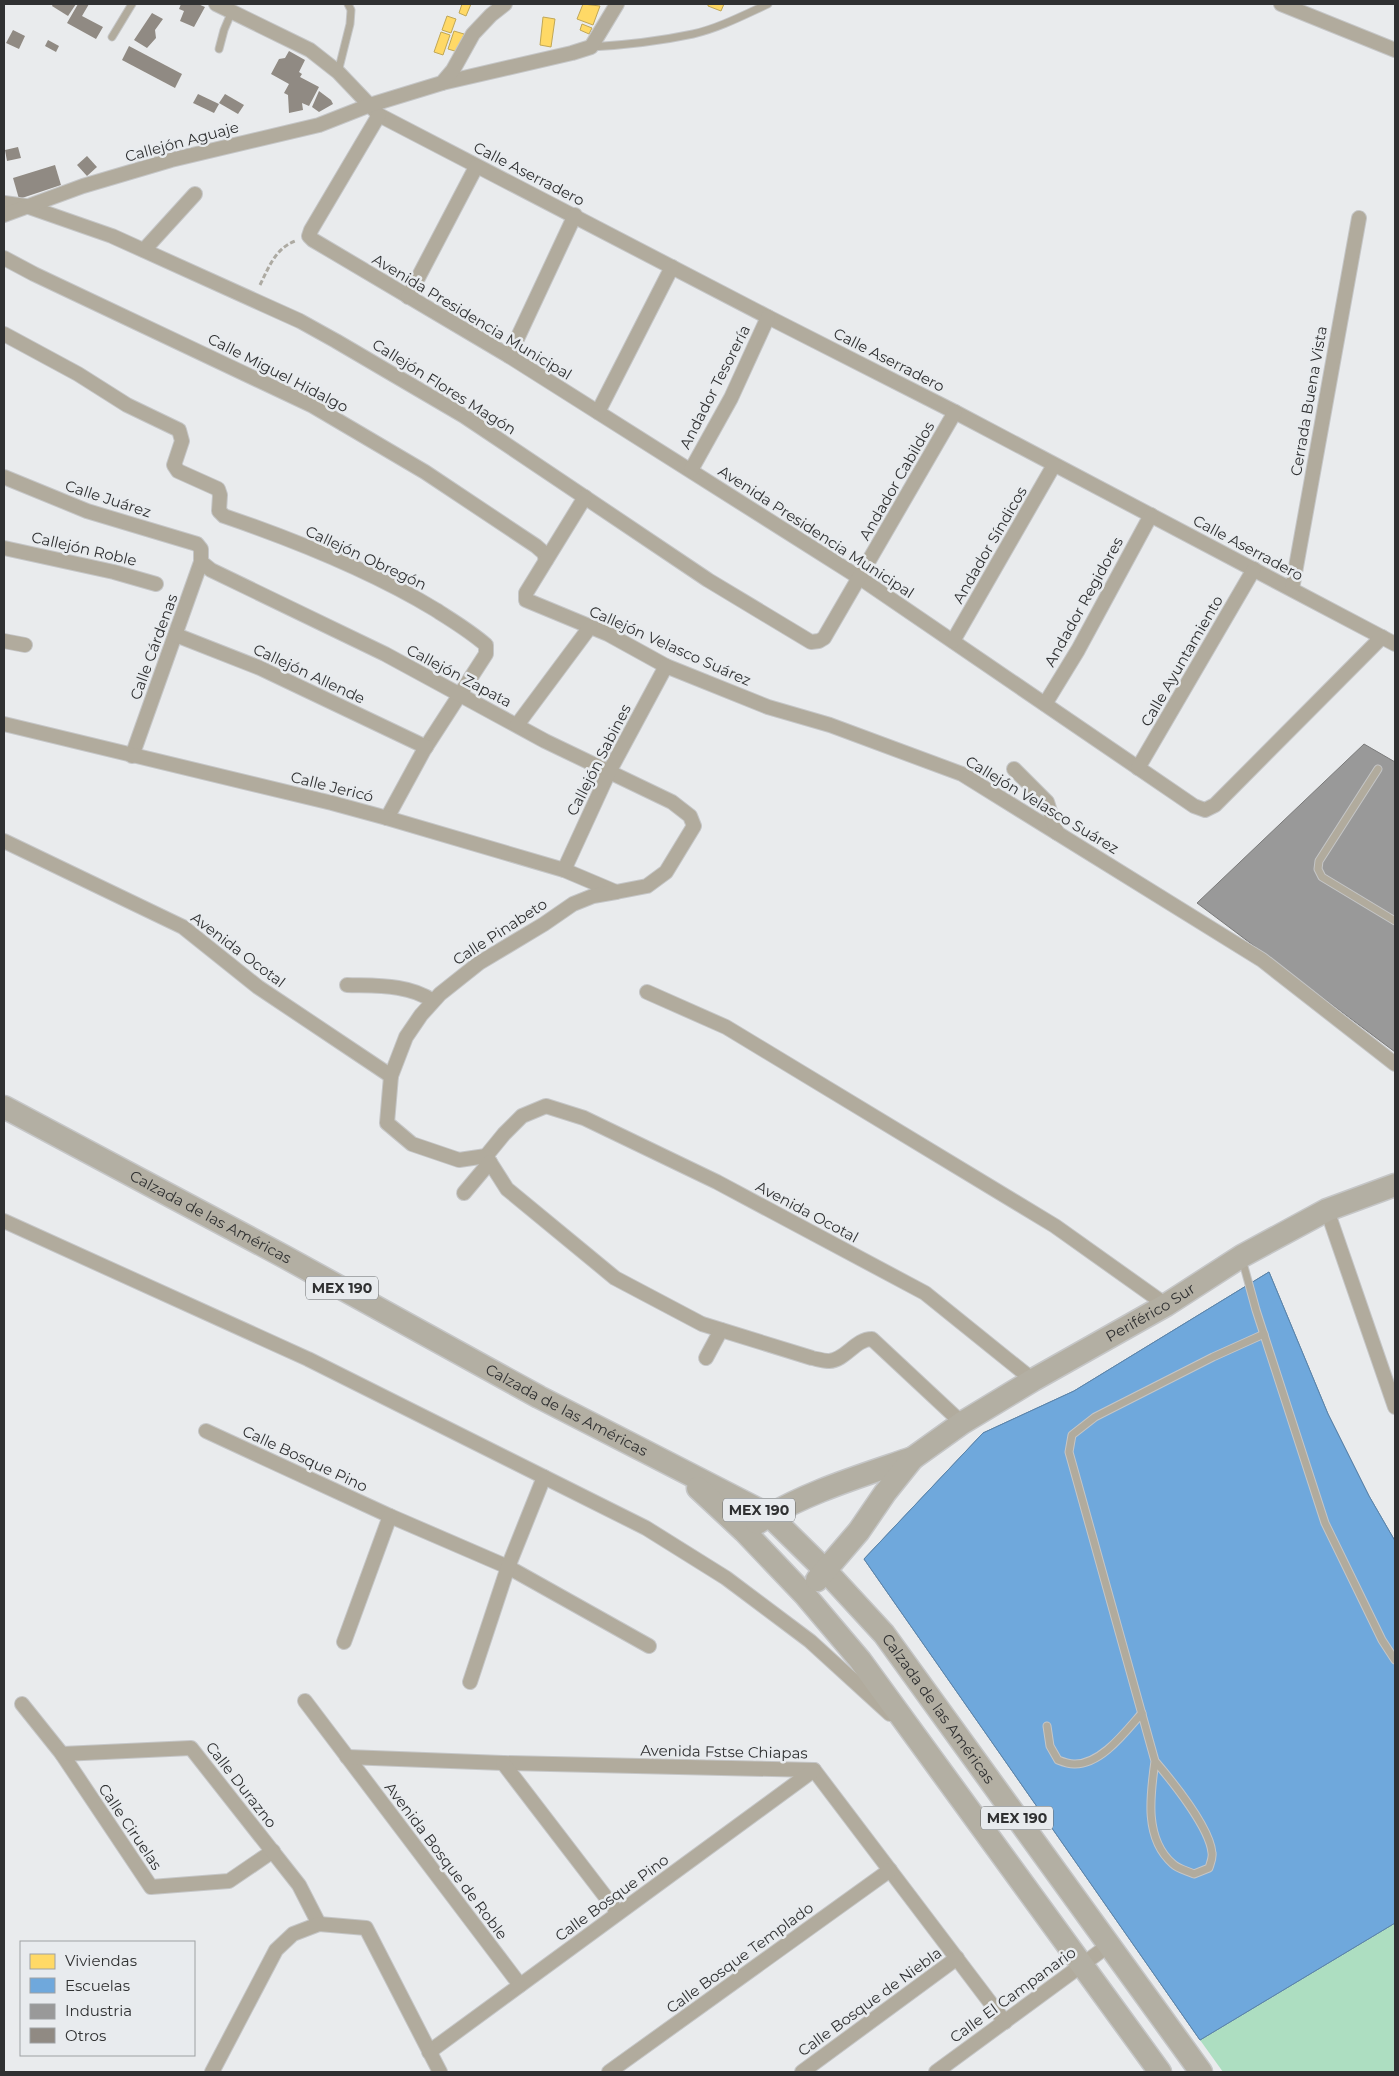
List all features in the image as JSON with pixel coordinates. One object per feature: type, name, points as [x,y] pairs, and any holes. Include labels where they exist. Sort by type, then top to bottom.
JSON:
[{"type":"main road","name":"Calzada de las Américas","points":[[4,1107],[276,1252],[539,1398],[769,1516],[825,1570],[884,1634],[1201,2072]]},
{"type":"main road","name":"Periférico Sur","points":[[805,1594],[859,1531],[885,1493],[913,1458],[962,1423],[1033,1380],[1166,1305],[1242,1256],[1327,1210],[1395,1185]]},
{"type":"main road","name":"Periférico Sur","points":[[744,1531],[769,1516],[842,1482],[913,1458]]},
{"type":"main road","name":"Calzada de las Américas","points":[[679,1470],[744,1531],[805,1594],[860,1660],[1160,2072]]},
{"type":"street","name":"Calle Aserradero","points":[[216,4],[310,50],[338,72],[374,110],[476,167],[574,215],[768,317],[955,412],[1395,644]]},
{"type":"street","points":[[442,83],[453,70],[473,34],[491,15],[505,4]]},
{"type":"street","points":[[591,47],[617,4]]},
{"type":"street","points":[[1281,4],[1395,50]]},
{"type":"street","name":"Callejón Aguaje","points":[[4,215],[83,186],[171,160],[319,125],[374,110],[442,83],[572,54],[591,47]]},
{"type":"street","points":[[310,236],[311,230],[374,110]]},
{"type":"street","points":[[408,296],[476,167]]},
{"type":"street","points":[[144,250],[195,194]]},
{"type":"street","name":"Callejón Flores Magón","points":[[4,203],[26,206],[112,236],[300,321],[464,416],[762,614],[811,642],[819,641]]},
{"type":"street","points":[[509,356],[574,215]]},
{"type":"street","name":"Cerrada Buena Vista","points":[[1292,589],[1359,218]]},
{"type":"street","name":"Avenida Presidencia Municipal","points":[[310,236],[313,240],[509,356],[860,578],[1194,806],[1205,810],[1215,805],[1382,637]]},
{"type":"street","name":"Calle Miguel Hidalgo","points":[[4,258],[312,406],[425,472],[536,546],[544,553],[546,560]]},
{"type":"street","points":[[598,412],[672,267]]},
{"type":"street","name":"Andador Tesorería","points":[[691,470],[731,398],[768,317]]},
{"type":"street","name":"Callejón Obregón","points":[[4,334],[78,374],[127,405],[179,430],[182,440],[174,465],[178,471],[218,489],[220,495],[219,511],[224,516],[352,566],[416,598],[473,633],[486,645],[486,654],[460,695]]},
{"type":"street","name":"Andador Cabildos","points":[[819,641],[824,638],[860,578],[955,412]]},
{"type":"street","name":"Andador Síndicos","points":[[953,641],[1054,465]]},
{"type":"street","name":"Calle Juárez","points":[[4,477],[87,511],[198,544],[201,556]]},
{"type":"street","points":[[546,560],[559,542],[585,497]]},
{"type":"street","name":"Andador Regidores","points":[[1045,704],[1078,650],[1151,515]]},
{"type":"street","name":"Callejón Roble","points":[[4,548],[114,572],[156,584]]},
{"type":"street","name":"Calle Cárdenas","points":[[132,756],[176,635],[201,556]]},
{"type":"street","name":"Callejón Zapata","points":[[201,556],[211,570],[376,650],[517,726],[672,802],[690,816],[694,826],[666,872],[647,886],[616,892]]},
{"type":"street","name":"Callejón Velasco Suárez","points":[[546,560],[526,593],[525,597],[529,602],[608,634],[666,666],[768,708],[830,725],[962,774],[1262,960],[1395,1064]]},
{"type":"street","name":"Calle Ayuntamiento","points":[[1138,768],[1254,570]]},
{"type":"street","points":[[517,726],[590,627]]},
{"type":"street","name":"Callejón Allende","points":[[176,635],[260,668],[426,747]]},
{"type":"street","points":[[4,641],[25,645]]},
{"type":"street","name":"Callejón Sabines","points":[[564,870],[609,772],[666,666]]},
{"type":"street","points":[[387,818],[426,747],[460,695]]},
{"type":"street","name":"Calle Jericó","points":[[4,724],[387,818],[564,870],[616,892]]},
{"type":"street","points":[[1014,769],[1047,802],[1057,832]]},
{"type":"street","name":"Avenida Ocotal","points":[[4,841],[183,927],[258,987],[391,1076]]},
{"type":"street","name":"Calle Pinabeto","points":[[488,1159],[459,1160],[412,1144],[387,1123],[391,1076],[406,1037],[433,1001],[478,962],[544,924],[573,904],[593,896],[616,892]]},
{"type":"street","points":[[347,985],[406,989],[422,994],[433,1001]]},
{"type":"street","points":[[647,992],[726,1027],[1054,1226],[1166,1305]]},
{"type":"street","name":"Avenida Ocotal","points":[[488,1159],[504,1134],[522,1116],[546,1106],[584,1118],[708,1178],[926,1293],[1033,1380]]},
{"type":"street","points":[[464,1193],[488,1159],[507,1189],[615,1278],[702,1324],[812,1358],[829,1361],[840,1357],[864,1339],[872,1339],[962,1423]]},
{"type":"street","points":[[1327,1210],[1395,1407]]},
{"type":"street","points":[[4,1221],[308,1359],[646,1528],[726,1578],[810,1641],[918,1740]]},
{"type":"street","points":[[706,1358],[721,1330]]},
{"type":"street","name":"Calle Bosque Pino","points":[[206,1431],[390,1516],[508,1567],[649,1646]]},
{"type":"street","points":[[470,1682],[508,1567],[544,1477]]},
{"type":"street","points":[[344,1642],[390,1516]]},
{"type":"street","name":"Avenida Bosque de Roble","points":[[305,1701],[520,1985]]},
{"type":"street","name":"Calle Ciruelas","points":[[22,1704],[62,1754],[151,1887],[229,1881],[273,1851]]},
{"type":"street","name":"Calle Durazno","points":[[62,1754],[191,1748],[299,1885],[319,1924]]},
{"type":"street","name":"Avenida Fstse Chiapas","points":[[347,1757],[503,1763],[814,1770],[1005,2022]]},
{"type":"street","points":[[503,1763],[618,1913]]},
{"type":"street","name":"Calle Bosque Pino","points":[[429,2052],[814,1770]]},
{"type":"street","name":"Calle Bosque Templado","points":[[609,2072],[890,1870]]},
{"type":"street","points":[[212,2072],[276,1950],[293,1934],[319,1924],[366,1928],[440,2072]]},
{"type":"street","name":"Calle El Campanario","points":[[936,2072],[1109,1945]]},
{"type":"street","name":"Calle Bosque de Niebla","points":[[802,2072],[957,1958]]},
{"type":"lane","points":[[112,37],[132,4]]},
{"type":"lane","points":[[338,72],[350,24],[351,10],[348,4]]},
{"type":"lane","points":[[591,47],[694,34],[716,27],[768,4]]},
{"type":"lane","points":[[219,49],[232,11]]},
{"type":"lane","points":[[1378,769],[1319,861],[1318,869],[1322,877],[1395,921]]},
{"type":"lane","points":[[1242,1256],[1264,1334],[1325,1523],[1382,1640],[1395,1660]]},
{"type":"lane","points":[[1155,1761],[1175,1785],[1203,1828],[1212,1854],[1209,1868],[1194,1874],[1174,1865],[1156,1844],[1150,1812],[1155,1761],[1069,1452],[1072,1435],[1094,1417],[1213,1357],[1264,1334]]},
{"type":"lane","points":[[1047,1726],[1050,1746],[1058,1760],[1074,1765],[1093,1759],[1113,1746],[1142,1713]]},
{"type":"path","points":[[253,300],[274,256],[286,245],[310,236]]},
{"type":"green space","points":[[1395,1923],[1395,2072],[1223,2072],[1200,2040]]},
{"type":"building: Viviendas","points":[[462,4],[471,4],[466,16],[459,13]]},
{"type":"building: Viviendas","points":[[583,4],[600,6],[593,25],[577,19]]},
{"type":"building: Viviendas","points":[[708,4],[724,4],[721,11],[708,6]]},
{"type":"building: Viviendas","points":[[447,16],[456,19],[451,33],[442,30]]},
{"type":"building: Viviendas","points":[[543,17],[555,19],[551,47],[540,45]]},
{"type":"building: Viviendas","points":[[582,24],[592,28],[589,34],[580,30]]},
{"type":"building: Viviendas","points":[[454,31],[464,34],[458,52],[448,49]]},
{"type":"building: Viviendas","points":[[441,32],[450,35],[443,55],[434,52]]},
{"type":"building: Escuelas","points":[[1269,1272],[1328,1414],[1369,1496],[1395,1541],[1395,1923],[1200,2040],[864,1559],[983,1433],[1074,1391]]},
{"type":"building: Escuelas","points":[[1269,1272],[1328,1414],[1369,1496],[1395,1541],[1395,1923],[1200,2040],[864,1559],[983,1433],[1074,1391]]},
{"type":"building: Industria","points":[[1364,744],[1395,762],[1395,1052],[1197,903]]},
{"type":"building: Otros","points":[[53,4],[76,4],[68,16],[52,6]]},
{"type":"building: Otros","points":[[78,4],[89,4],[82,16],[103,27],[96,39],[67,23]]},
{"type":"building: Otros","points":[[181,4],[198,4],[205,7],[194,27],[180,21],[184,11],[179,9]]},
{"type":"building: Otros","points":[[152,13],[163,19],[155,30],[156,38],[147,48],[134,40]]},
{"type":"building: Otros","points":[[13,30],[25,36],[19,49],[6,43]]},
{"type":"building: Otros","points":[[48,40],[59,46],[56,52],[45,46]]},
{"type":"building: Otros","points":[[129,46],[182,74],[175,88],[122,60]]},
{"type":"building: Otros","points":[[289,51],[305,60],[299,72],[302,74],[300,77],[319,87],[309,106],[302,103],[303,110],[289,113],[288,95],[284,93],[289,84],[271,74],[279,59],[285,58]]},
{"type":"building: Otros","points":[[319,91],[331,100],[333,104],[319,112],[312,107]]},
{"type":"building: Otros","points":[[198,94],[219,104],[214,113],[193,103]]},
{"type":"building: Otros","points":[[225,94],[244,105],[238,114],[219,103]]},
{"type":"building: Otros","points":[[18,147],[21,158],[7,161],[5,150]]},
{"type":"building: Otros","points":[[87,156],[97,167],[87,176],[77,165]]},
{"type":"building: Otros","points":[[55,165],[61,185],[19,199],[13,178]]}]
